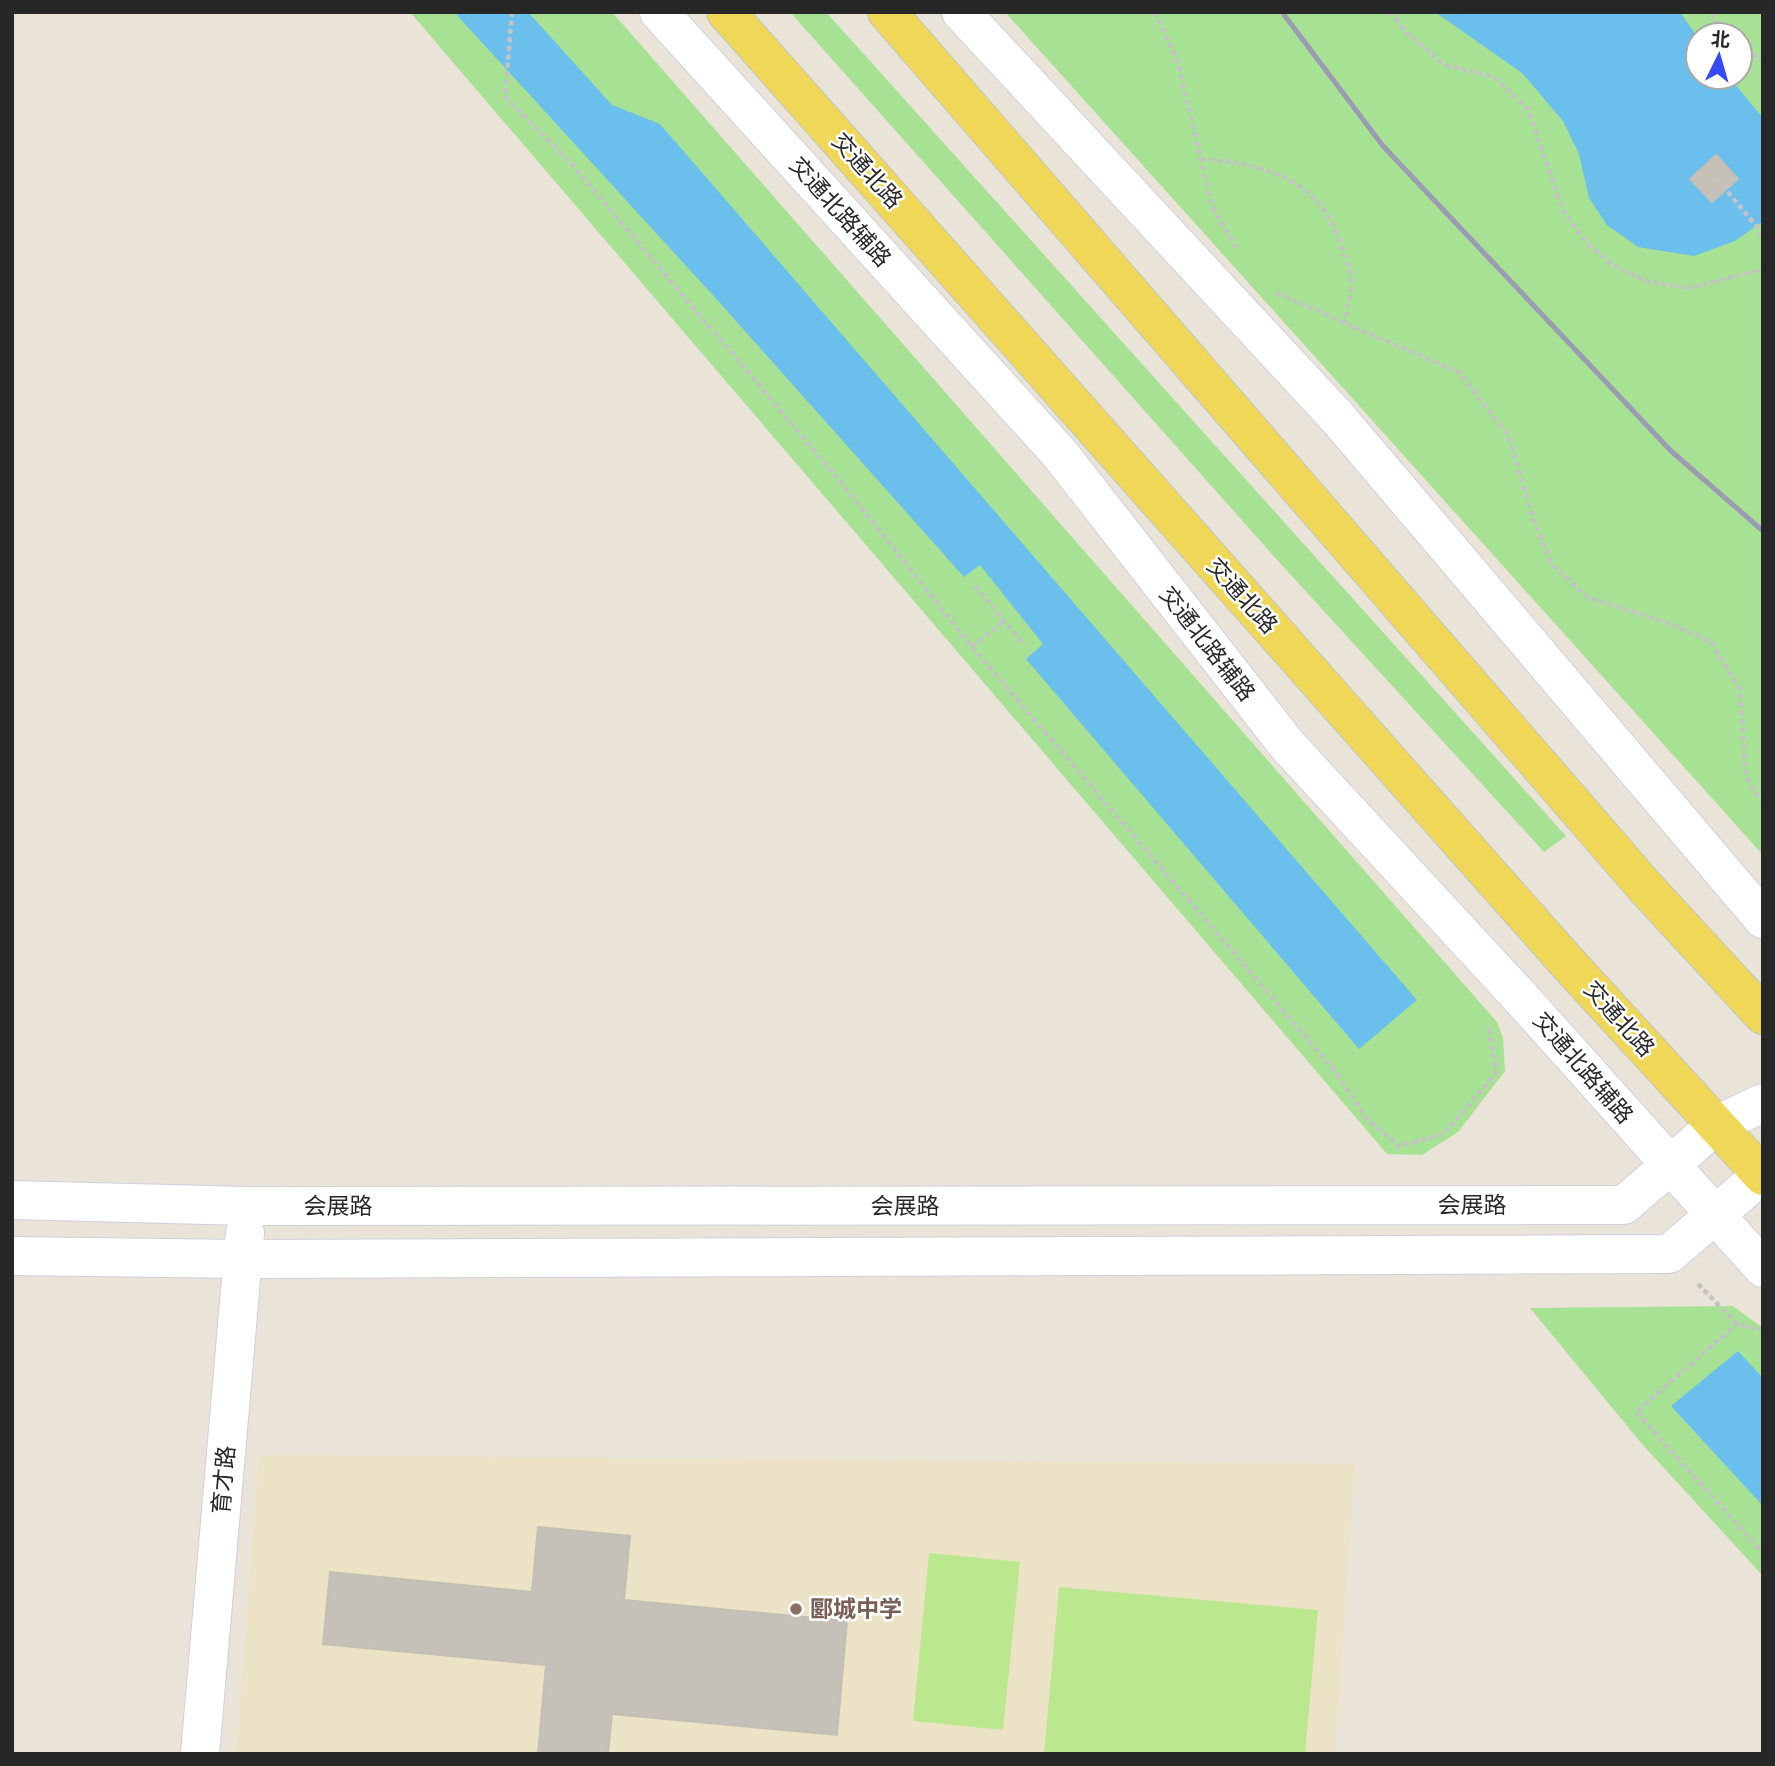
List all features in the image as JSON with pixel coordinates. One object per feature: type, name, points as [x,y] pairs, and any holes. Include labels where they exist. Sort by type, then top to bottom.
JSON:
[{"type":"main road","name":"交通北路","points":[[726,12],[1546,939],[1763,1175]]},
{"type":"main road","points":[[887,12],[1637,877],[1763,1015]]},
{"type":"street","name":"交通北路辅路","points":[[659,12],[1060,454],[1288,746],[1521,998],[1763,1268]]},
{"type":"street","points":[[961,12],[1337,417],[1763,919]]},
{"type":"street","name":"会展路","points":[[12,1200],[247,1206],[1623,1205],[1716,1125],[1763,1103]]},
{"type":"street","points":[[12,1256],[243,1259],[1669,1254],[1763,1175]]},
{"type":"street","name":"育才路","points":[[200,1754],[247,1206]]},
{"type":"path","points":[[512,12],[505,97],[570,162],[840,481],[972,647],[1335,1072],[1366,1118],[1399,1146],[1444,1134],[1497,1072],[1488,1026]]},
{"type":"path","points":[[1156,12],[1177,60],[1212,206],[1239,252]]},
{"type":"path","points":[[1390,12],[1407,33],[1445,65],[1494,77],[1528,109],[1563,211],[1587,243],[1612,265],[1648,282],[1690,288],[1763,269]]},
{"type":"path","points":[[1200,159],[1231,161],[1280,173],[1316,199],[1338,232],[1351,279],[1345,322]]},
{"type":"path","points":[[1717,179],[1757,227],[1763,240]]},
{"type":"path","points":[[1270,285],[1277,293],[1460,373],[1508,435],[1534,521],[1552,564],[1587,597],[1673,625],[1711,642],[1740,690],[1746,778],[1763,804]]},
{"type":"path","points":[[975,586],[1025,646]]},
{"type":"path","points":[[972,647],[1004,621]]},
{"type":"path","points":[[1698,1284],[1737,1324],[1763,1330]]},
{"type":"path","points":[[1737,1324],[1636,1412],[1763,1553]]},
{"type":"shaded area","name":"郾城中学","points":[[259,1455],[1355,1464],[1335,1754],[236,1754]]},
{"type":"green space","points":[[410,12],[612,12],[1497,1022],[1503,1038],[1505,1071],[1458,1132],[1422,1155],[1387,1154]]},
{"type":"green space","points":[[790,12],[826,12],[1566,836],[1544,852],[1279,562]]},
{"type":"green space","points":[[1005,12],[1763,12],[1763,855]]},
{"type":"green space","points":[[1733,1306],[1763,1328],[1763,1576],[1642,1444],[1530,1308]]},
{"type":"green space","points":[[929,1553],[1020,1562],[1003,1730],[913,1721]]},
{"type":"green space","points":[[1059,1587],[1318,1610],[1305,1754],[1044,1754]]},
{"type":"water","points":[[454,12],[528,12],[612,105],[660,124],[1417,1000],[1359,1049],[1026,659],[1043,644],[980,565],[964,577],[720,303]]},
{"type":"water","points":[[1435,12],[1680,12],[1686,21],[1684,21],[1684,91],[1741,91],[1763,118],[1763,221],[1735,241],[1694,256],[1638,247],[1607,225],[1589,198],[1579,154],[1563,121],[1522,73]]},
{"type":"water","points":[[1738,1351],[1763,1378],[1763,1506],[1671,1406]]},
{"type":"building","points":[[1716,155],[1738,179],[1712,202],[1690,179]]},
{"type":"building","points":[[538,1527],[630,1536],[624,1600],[847,1621],[837,1735],[612,1714],[608,1754],[538,1754],[546,1665],[323,1644],[330,1572],[532,1592]]},
{"type":"railway","points":[[1282,12],[1383,146],[1671,451],[1763,531]]},
{"type":"place","name":"郾城中学","points":[[796,1609]]}]
